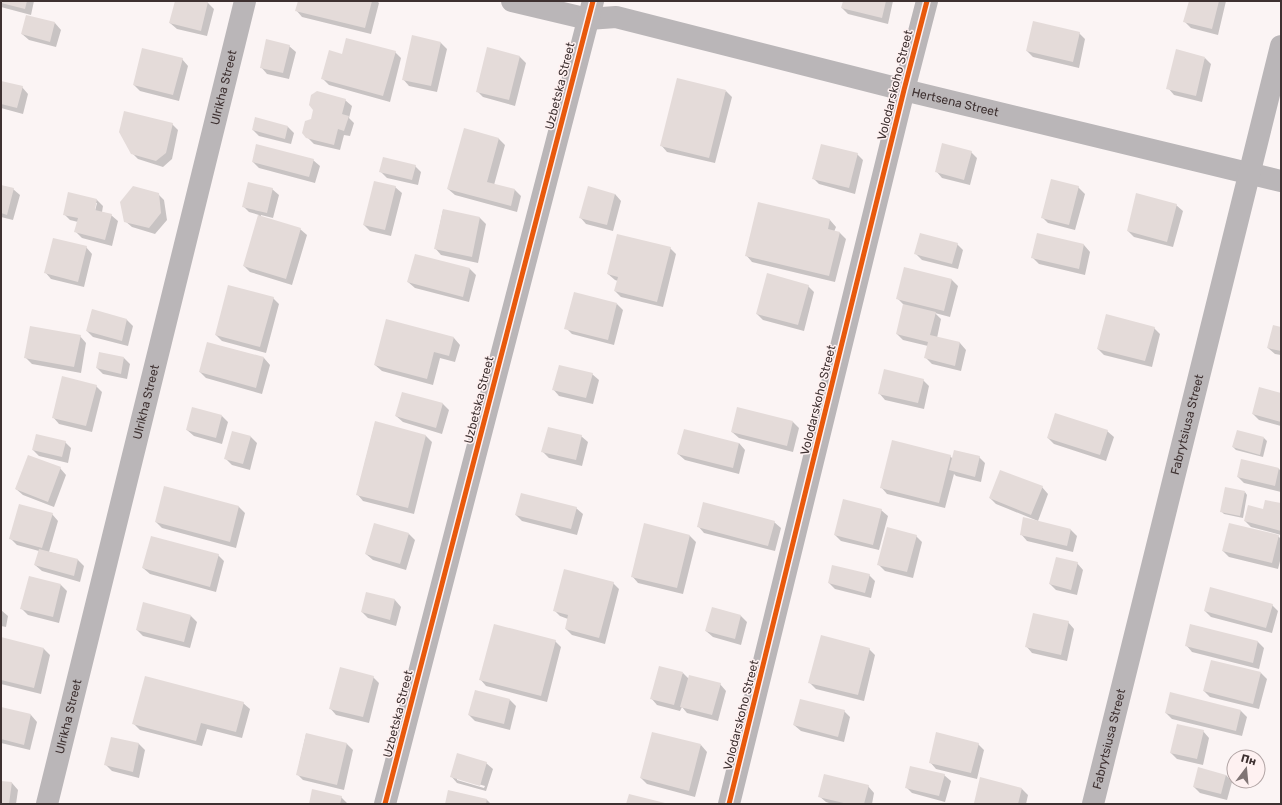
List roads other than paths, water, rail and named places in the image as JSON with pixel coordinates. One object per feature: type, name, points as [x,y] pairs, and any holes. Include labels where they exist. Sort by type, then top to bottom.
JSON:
[{"type":"street","name":"Ulrikha Street","points":[[47,804],[245,1]]},
{"type":"street","name":"Hertsena Street","points":[[512,1],[590,10],[904,90],[1281,181]]},
{"type":"street","name":"Volodarskoho Street","points":[[730,804],[927,1]]},
{"type":"street","name":"Uzbetska Street","points":[[385,804],[590,10]]},
{"type":"street","name":"Fabrytsiusa Street","points":[[1093,804],[1281,46]]}]
